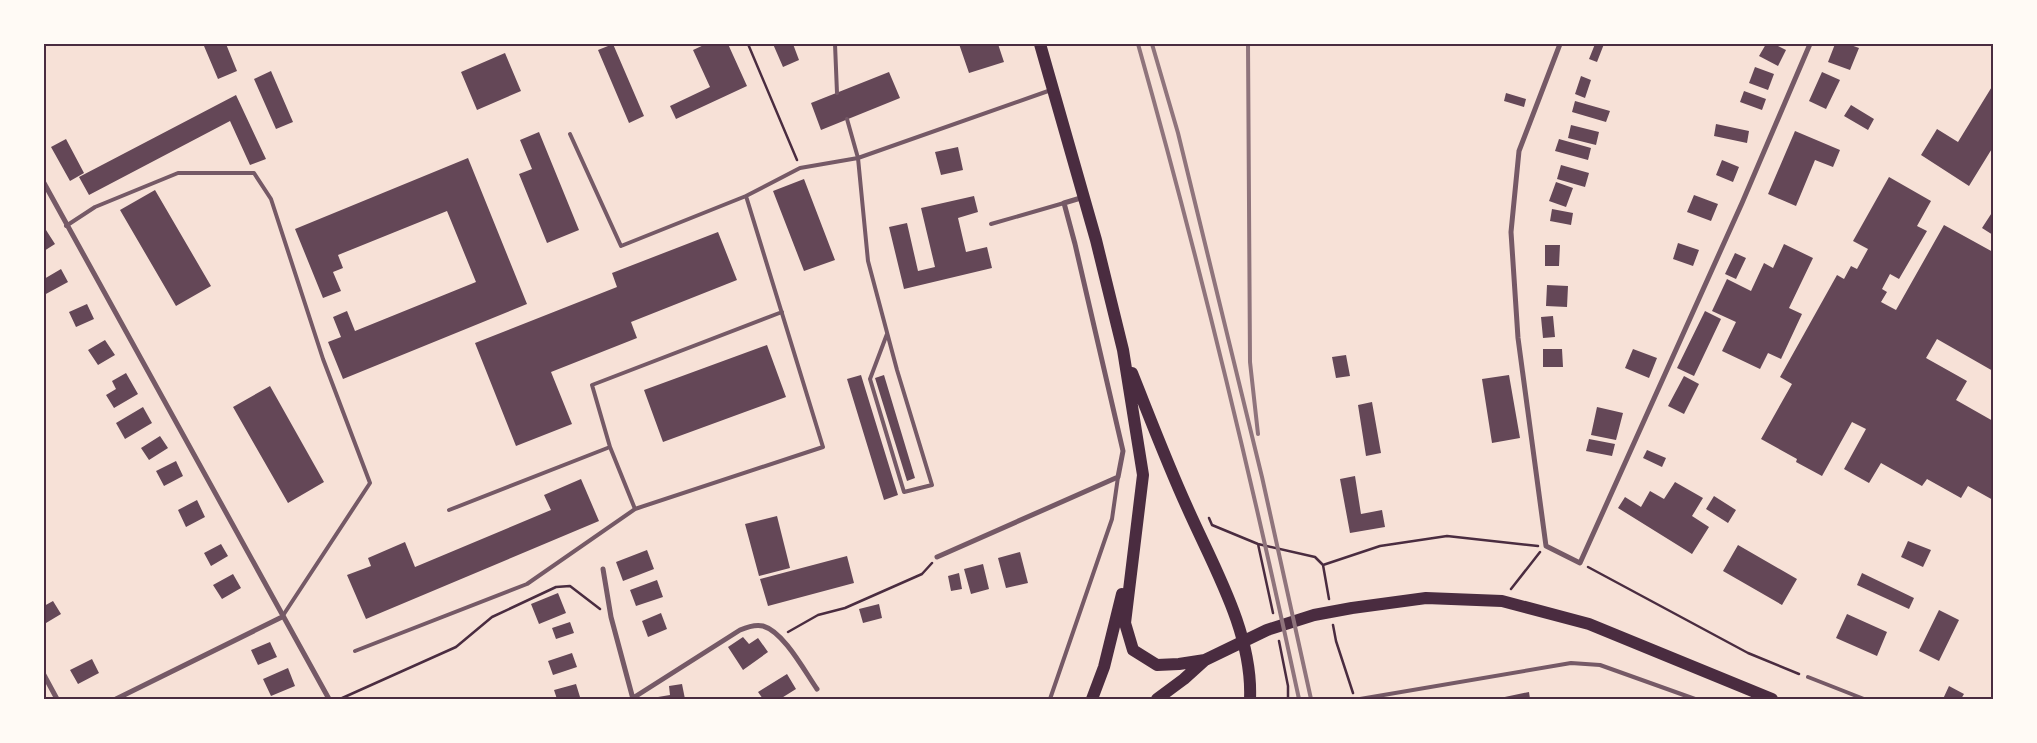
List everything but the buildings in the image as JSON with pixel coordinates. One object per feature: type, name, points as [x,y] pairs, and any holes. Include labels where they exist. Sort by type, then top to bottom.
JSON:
[{"type":"main road","points":[[1040,44],[1085,197],[1123,350],[1144,476],[1125,623],[1133,650],[1157,665],[1179,664],[1204,660],[1267,630],[1314,615],[1426,598],[1502,601],[1589,624],[1772,699]]},
{"type":"main road","points":[[1123,350],[1170,468],[1238,621],[1251,678],[1250,699]]},
{"type":"main road","points":[[1092,699],[1104,667],[1136,539]]},
{"type":"main road","points":[[1157,699],[1184,679],[1204,660]]},
{"type":"street","points":[[1560,44],[1519,151],[1511,232],[1518,338],[1546,546],[1580,563],[1742,203],[1810,44]]},
{"type":"street","points":[[44,183],[66,226],[329,699]]},
{"type":"street","points":[[937,557],[1118,476],[1123,451],[1078,254],[1064,203],[1085,197]]},
{"type":"street","points":[[603,570],[611,617],[633,699],[740,630],[752,626],[763,626],[780,636],[817,689]]},
{"type":"street","points":[[116,699],[282,617]]},
{"type":"street","points":[[44,675],[57,699]]},
{"type":"lane","points":[[835,44],[836,93]]},
{"type":"lane","points":[[570,134],[621,246],[746,196],[800,168],[858,158],[1053,90]]},
{"type":"lane","points":[[847,119],[858,158],[868,261],[887,334],[932,485],[904,492],[870,379],[887,334]]},
{"type":"lane","points":[[66,226],[96,207],[178,173],[254,173],[271,199],[323,358],[370,483],[282,617]]},
{"type":"lane","points":[[355,651],[527,584],[635,509],[823,447],[746,196]]},
{"type":"lane","points":[[991,224],[1064,203]]},
{"type":"lane","points":[[635,509],[610,448],[592,385],[782,312]]},
{"type":"lane","points":[[449,510],[610,448]]},
{"type":"lane","points":[[1050,699],[1112,519],[1118,476]]},
{"type":"lane","points":[[1360,699],[1571,663],[1600,665],[1695,699]]},
{"type":"lane","points":[[1808,677],[1864,699]]},
{"type":"path","points":[[748,44],[800,168]]},
{"type":"path","points":[[1208,516],[1212,525],[1249,540],[1315,557],[1323,564],[1329,602]]},
{"type":"path","points":[[1323,564],[1380,546],[1447,536],[1546,546]]},
{"type":"path","points":[[1502,601],[1537,554]]},
{"type":"path","points":[[780,636],[818,615],[845,608],[922,574],[937,557]]},
{"type":"path","points":[[1580,563],[1627,590],[1748,652],[1808,677]]},
{"type":"path","points":[[340,699],[456,648],[492,616],[556,587],[570,586],[611,617]]},
{"type":"path","points":[[1332,622],[1336,641],[1355,699]]},
{"type":"railway","points":[[1138,44],[1161,125],[1224,370],[1263,534],[1299,699]]},
{"type":"railway","points":[[1152,44],[1178,133],[1262,477],[1311,699]]},
{"type":"railway","points":[[1248,44],[1250,362],[1258,434]]}]
